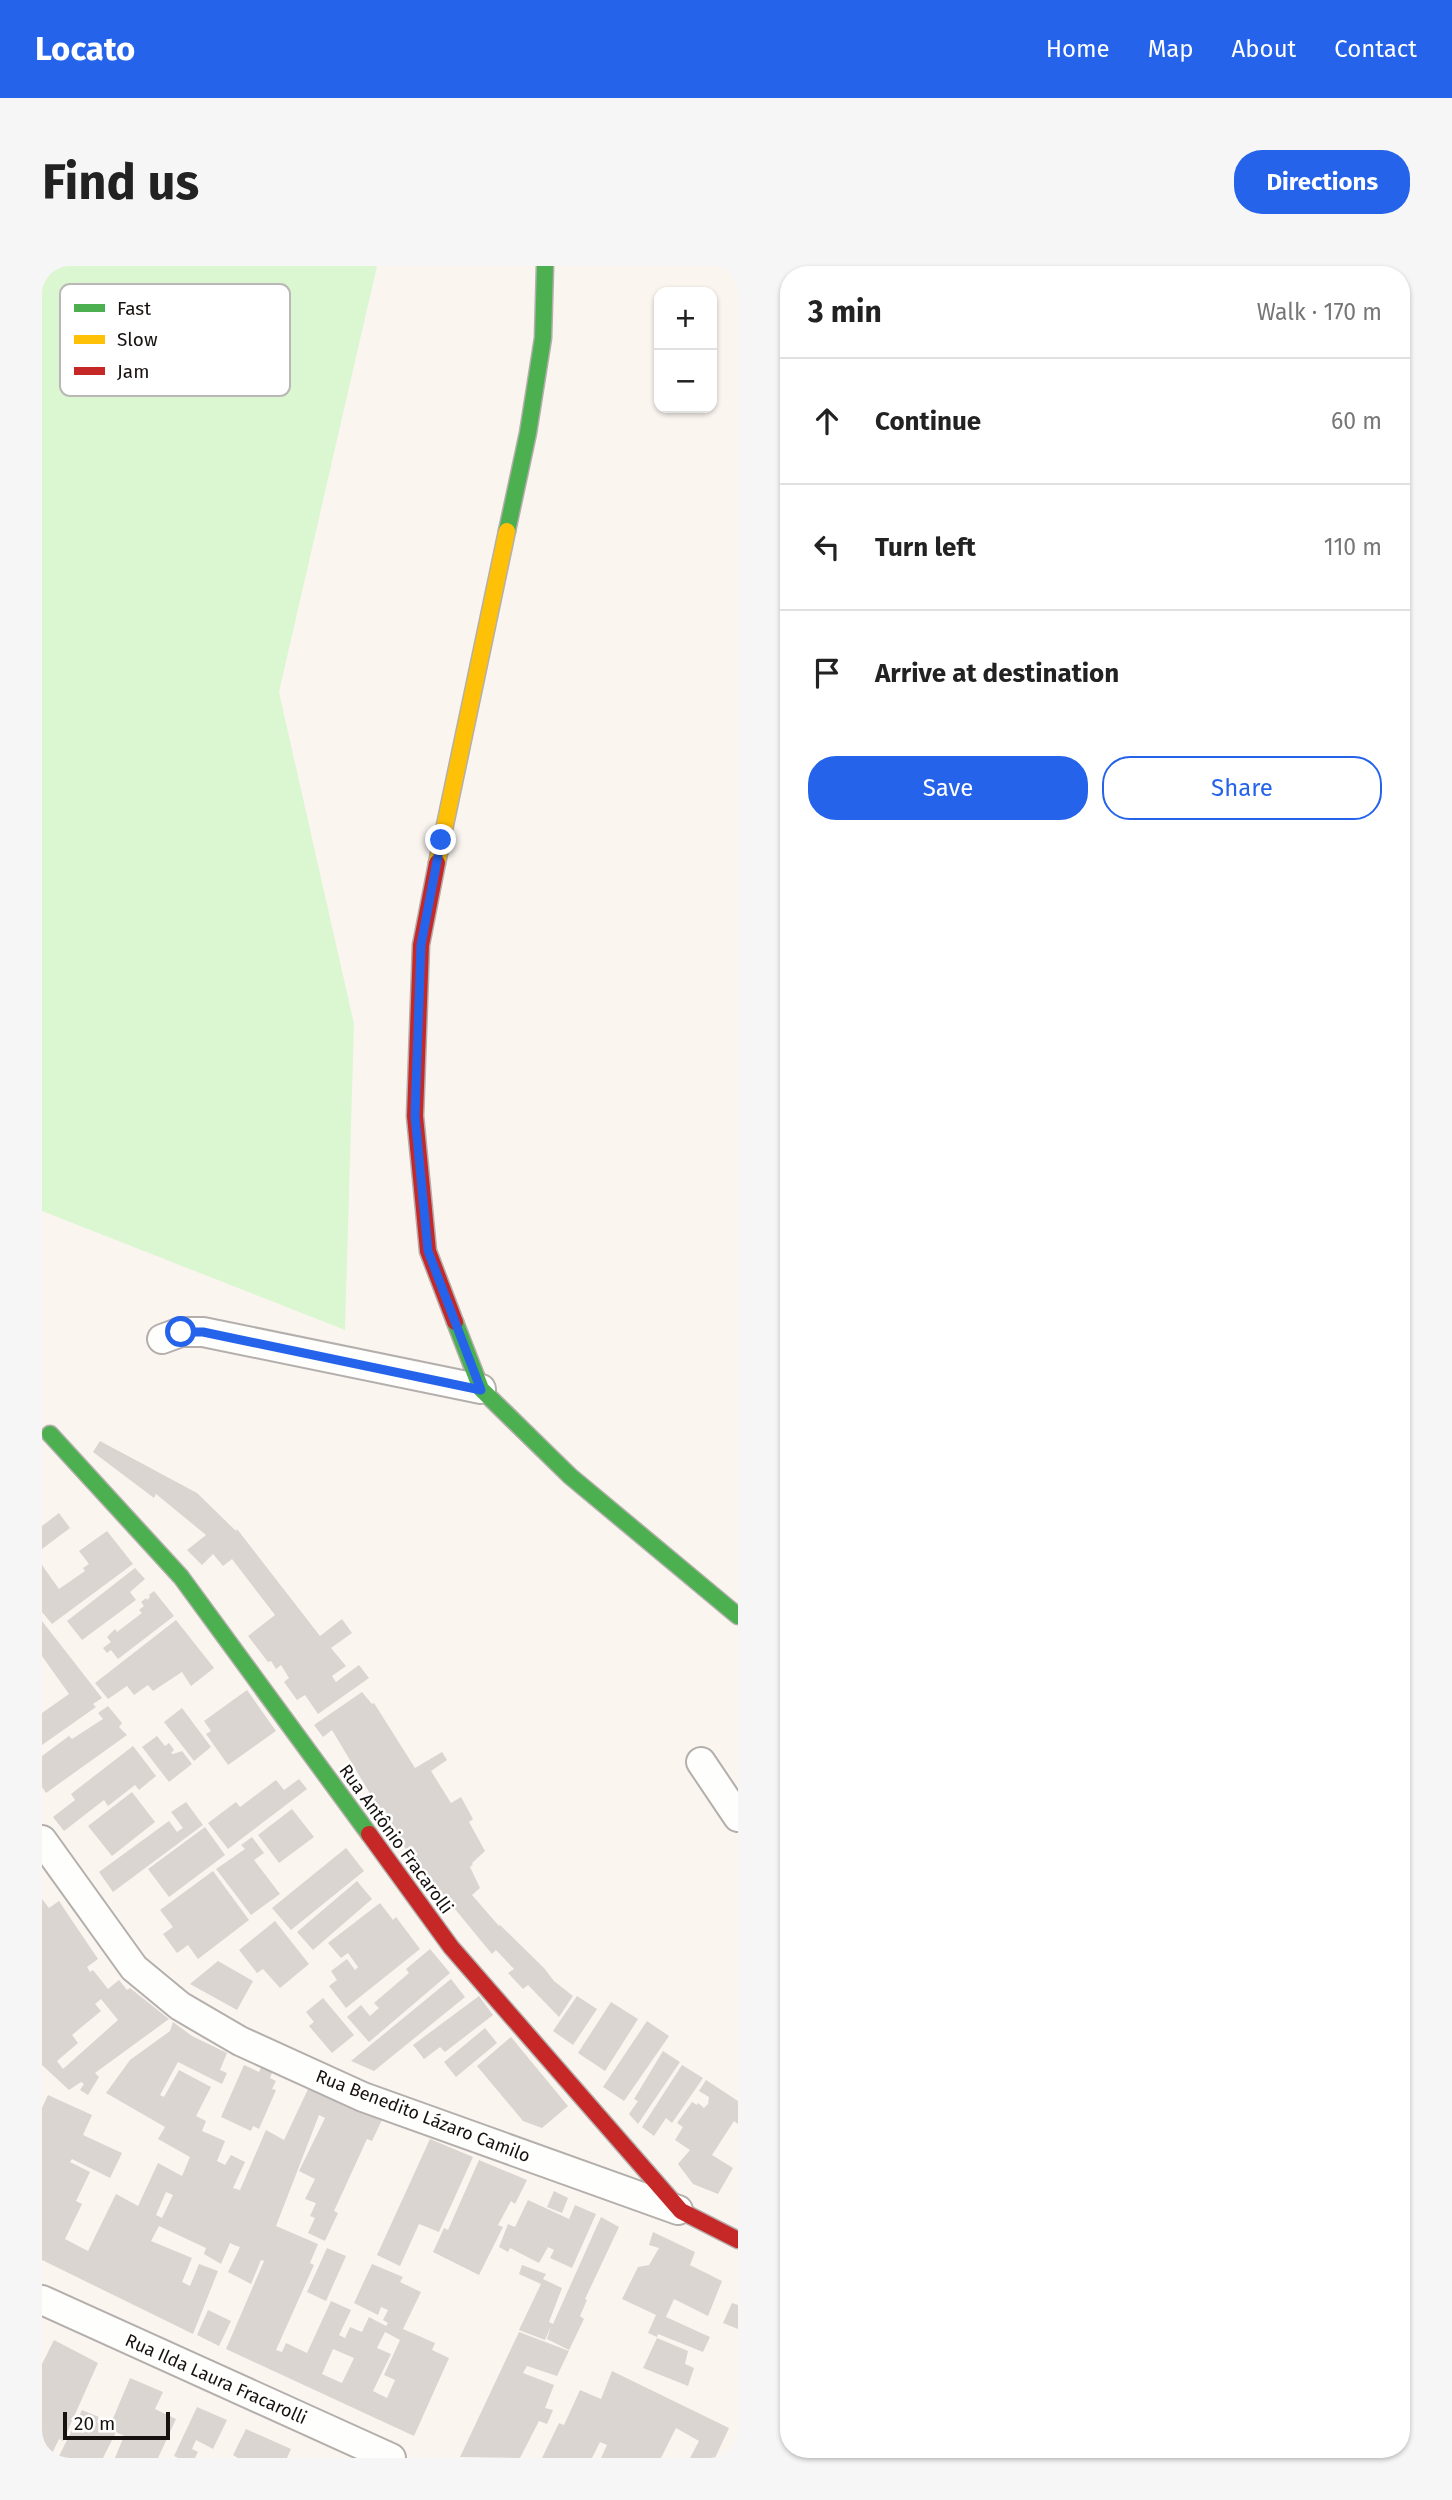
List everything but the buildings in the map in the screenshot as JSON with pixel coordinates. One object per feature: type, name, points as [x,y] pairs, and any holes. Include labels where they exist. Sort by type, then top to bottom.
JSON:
[{"type":"street","points":[[545,266],[543,338],[528,433],[421,945],[415,1116],[428,1251],[481,1390],[570,1476],[738,1616]]},
{"type":"street","points":[[162,1339],[181,1332],[203,1332],[481,1390]]},
{"type":"street","name":"Rua Antônio Fracarolli","points":[[50,1434],[181,1577],[452,1947],[681,2211],[738,2240]]},
{"type":"street","points":[[701,1762],[738,1817]]},
{"type":"street","name":"Rua Benedito Lázaro Camilo","points":[[42,1840],[134,1968],[180,2006],[240,2041],[363,2097],[681,2211]]},
{"type":"street","name":"Rua Ilda Laura Fracarolli","points":[[42,2300],[391,2458]]},
{"type":"green space","points":[[42,266],[377,266],[279,692],[354,1024],[345,1330],[42,1211]]},
{"type":"traffic: fast","points":[[507,531],[528,433],[543,338],[545,266]]},
{"type":"traffic: fast","points":[[455,1322],[481,1389],[570,1476],[738,1616]]},
{"type":"traffic: fast","points":[[50,1434],[181,1577],[369,1834]]},
{"type":"traffic: slow","points":[[437,863],[507,531]]},
{"type":"traffic: jam","points":[[437,863],[421,945],[415,1116],[428,1251],[455,1322]]},
{"type":"traffic: jam","points":[[369,1834],[451,1947],[681,2211],[738,2240]]},
{"type":"route","points":[[181,1332],[203,1332],[481,1390],[428,1251],[415,1116],[421,945],[441,840]]}]
